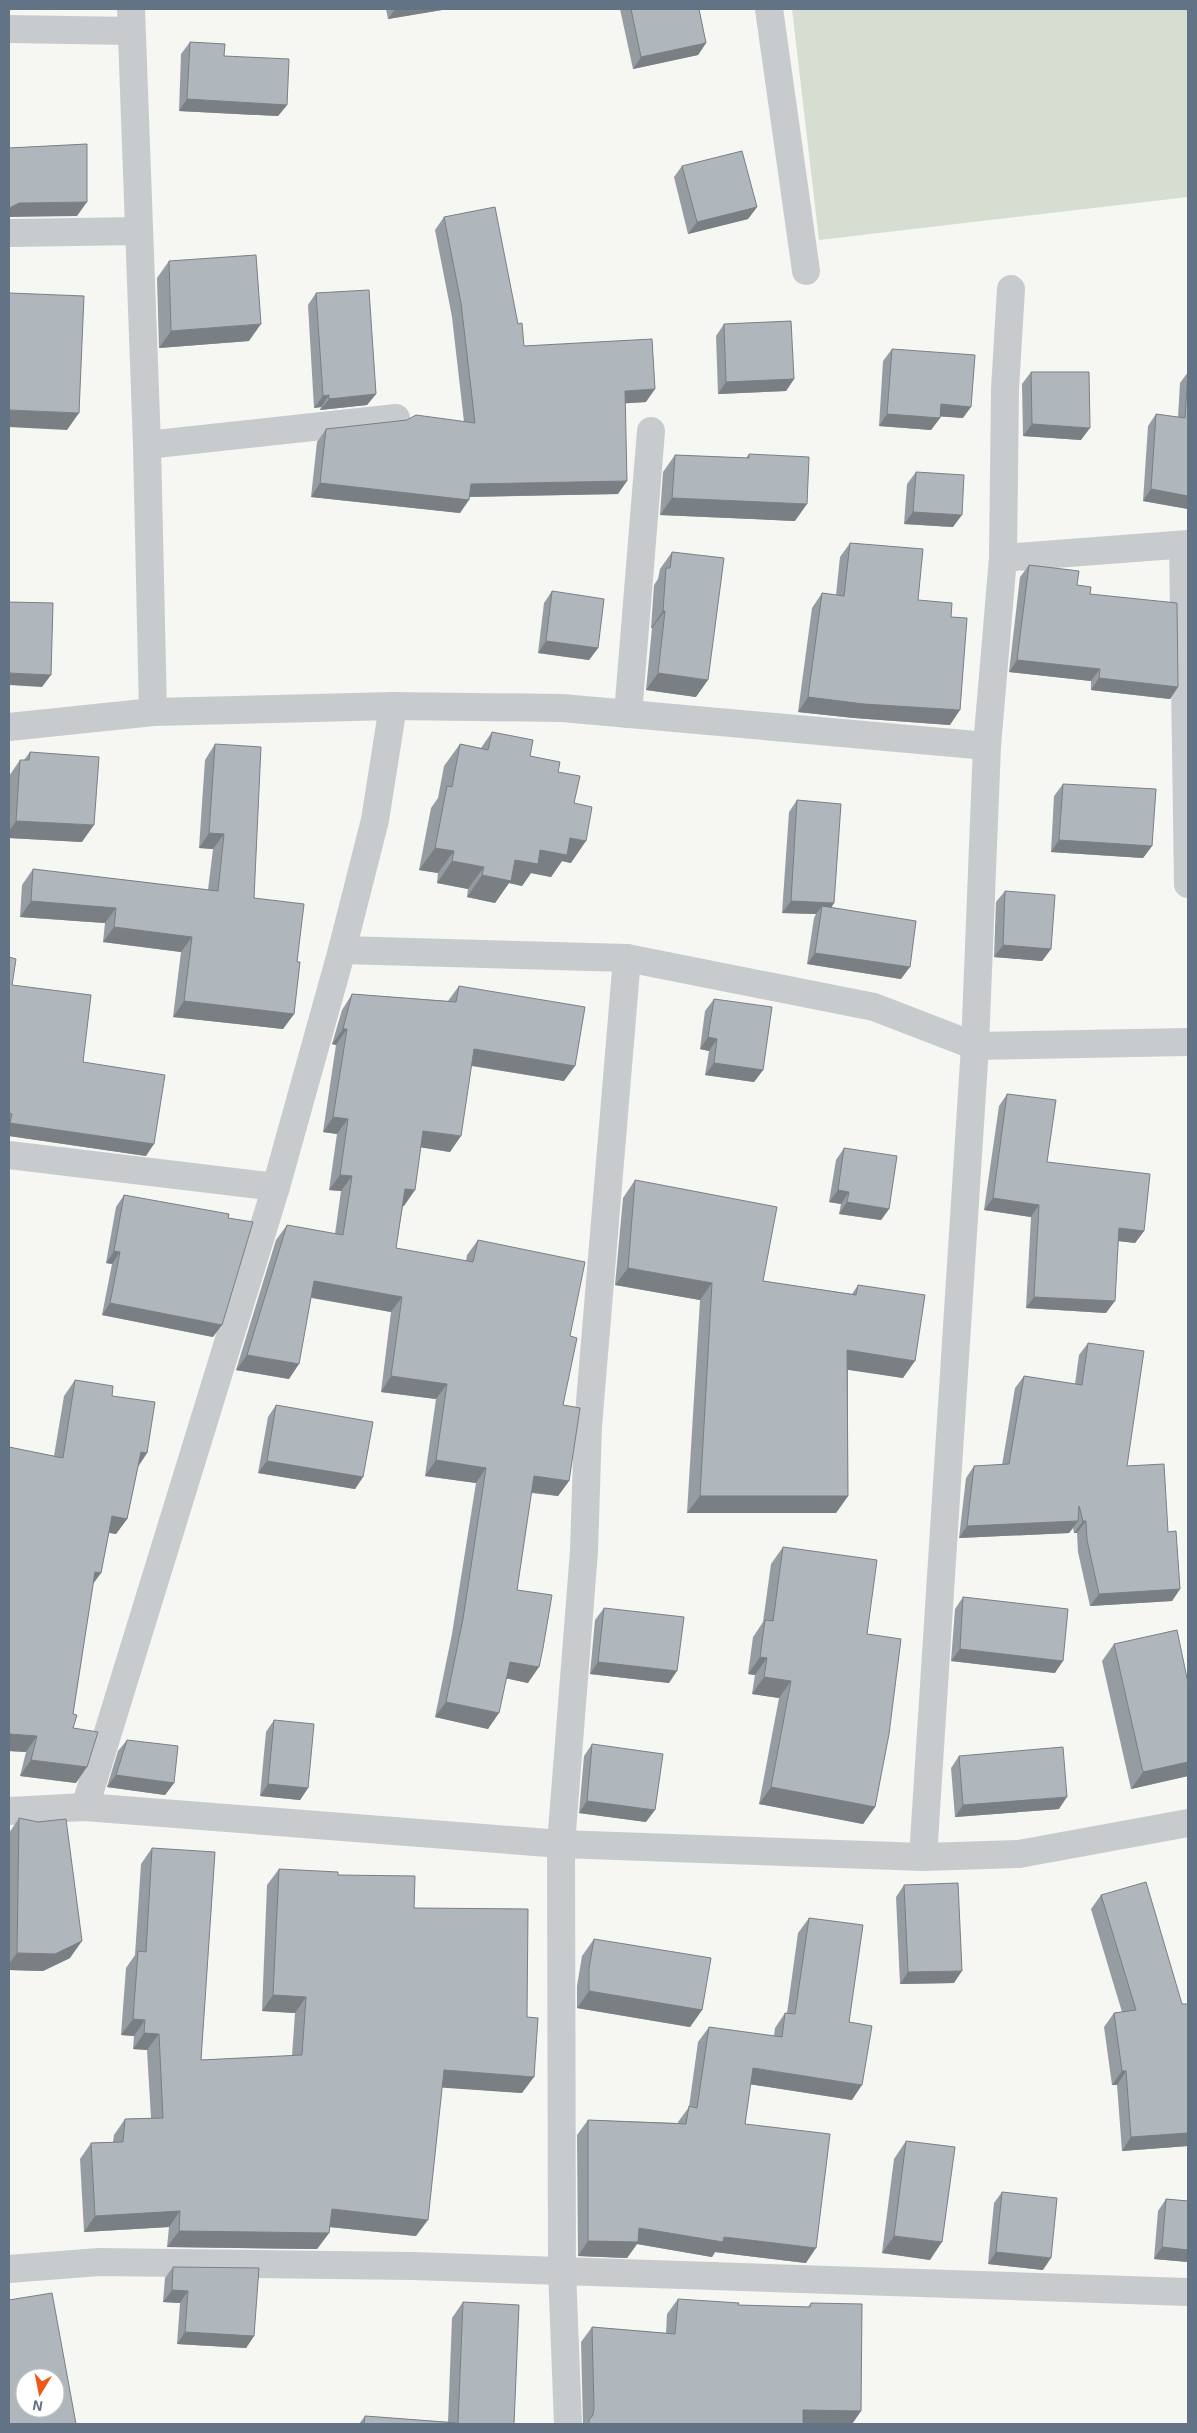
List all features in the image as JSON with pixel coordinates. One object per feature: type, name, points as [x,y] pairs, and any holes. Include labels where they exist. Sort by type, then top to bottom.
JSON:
[{"type":"street","points":[[769,9],[806,271]]},
{"type":"street","points":[[9,29],[131,20],[147,445],[153,712]]},
{"type":"street","points":[[9,233],[139,231]]},
{"type":"street","points":[[923,1857],[975,1046],[987,746],[1004,558],[1005,389],[1011,289]]},
{"type":"street","points":[[147,445],[396,418]]},
{"type":"street","points":[[628,714],[651,431]]},
{"type":"street","points":[[1004,558],[1186,544],[1188,884]]},
{"type":"street","points":[[9,727],[153,712],[394,706],[562,708],[987,746]]},
{"type":"street","points":[[85,1807],[276,1187],[342,950],[375,820],[394,706]]},
{"type":"street","points":[[342,950],[627,958],[874,1007],[975,1046],[1188,1042]]},
{"type":"street","points":[[568,2424],[562,2270],[561,1844],[584,1552],[590,1406],[627,958]]},
{"type":"street","points":[[9,1155],[276,1187]]},
{"type":"street","points":[[9,1811],[85,1807],[561,1844],[923,1857],[1019,1854],[1188,1824]]},
{"type":"street","points":[[9,2269],[99,2262],[562,2270],[1188,2292]]},
{"type":"shaded area","points":[[792,9],[1188,9],[1188,197],[819,240]]},
{"type":"building","points":[[631,9],[699,9],[706,43],[641,57]]},
{"type":"building","points":[[190,42],[225,44],[224,56],[289,59],[287,105],[187,99]]},
{"type":"building","points":[[87,144],[87,202],[19,203],[9,208],[9,148]]},
{"type":"building","points":[[742,151],[757,207],[697,222],[682,166]]},
{"type":"building","points":[[495,207],[518,324],[522,323],[524,346],[652,339],[655,389],[625,391],[627,481],[471,484],[469,500],[320,483],[326,429],[407,420],[416,415],[475,423],[461,303],[444,217]]},
{"type":"building","points":[[256,255],[261,324],[171,331],[169,261]]},
{"type":"building","points":[[369,290],[376,394],[329,399],[329,395],[323,396],[316,293]]},
{"type":"building","points":[[9,293],[84,296],[79,413],[9,410]]},
{"type":"building","points":[[791,321],[794,379],[726,382],[724,324]]},
{"type":"building","points":[[892,349],[975,355],[971,407],[941,404],[940,418],[887,414]]},
{"type":"building","points":[[1031,372],[1089,372],[1090,428],[1032,424]]},
{"type":"building","points":[[1188,373],[1188,496],[1151,489],[1156,414],[1185,418]]},
{"type":"building","points":[[749,454],[809,457],[807,504],[672,498],[675,455],[749,458]]},
{"type":"building","points":[[916,472],[964,475],[962,515],[913,512]]},
{"type":"building","points":[[850,543],[923,549],[918,600],[952,603],[951,617],[967,618],[960,710],[864,704],[808,697],[822,593],[844,596]]},
{"type":"building","points":[[672,552],[724,558],[708,680],[658,673],[665,611],[663,611],[666,568],[670,568]]},
{"type":"building","points":[[1029,565],[1079,571],[1077,585],[1091,587],[1090,594],[1177,603],[1178,687],[1099,678],[1100,669],[1017,660]]},
{"type":"building","points":[[552,591],[604,599],[598,648],[546,641]]},
{"type":"building","points":[[9,602],[53,603],[51,675],[9,673]]},
{"type":"building","points":[[492,732],[533,740],[530,756],[560,762],[558,772],[580,776],[574,803],[592,807],[586,841],[570,838],[567,855],[540,850],[538,864],[515,860],[511,881],[482,875],[484,867],[452,861],[454,851],[435,848],[447,786],[452,787],[460,744],[488,750]]},
{"type":"building","points":[[215,744],[261,747],[254,898],[304,904],[297,962],[300,962],[294,1014],[184,1001],[192,937],[114,927],[116,908],[31,901],[33,869],[218,891],[224,834],[209,833]]},
{"type":"building","points":[[30,752],[99,757],[94,825],[16,821],[20,760],[29,760]]},
{"type":"building","points":[[1063,784],[1156,789],[1152,846],[1059,840]]},
{"type":"building","points":[[797,800],[841,804],[834,903],[791,901]]},
{"type":"building","points":[[1005,891],[1055,895],[1051,949],[1003,945]]},
{"type":"building","points":[[822,906],[916,921],[910,967],[815,953]]},
{"type":"building","points":[[9,957],[16,959],[12,985],[91,995],[83,1062],[165,1075],[154,1144],[10,1123],[12,1114],[9,1113]]},
{"type":"building","points":[[459,986],[585,1007],[575,1066],[474,1049],[461,1136],[423,1131],[415,1190],[405,1189],[396,1248],[473,1262],[478,1240],[585,1262],[570,1336],[577,1338],[563,1405],[580,1408],[569,1481],[534,1476],[517,1590],[552,1595],[543,1648],[539,1667],[510,1662],[499,1713],[446,1702],[463,1619],[486,1468],[436,1460],[447,1384],[391,1376],[402,1297],[314,1281],[299,1364],[247,1355],[287,1225],[343,1235],[352,1176],[340,1175],[348,1119],[333,1117],[347,1029],[343,1029],[352,994],[456,1002]]},
{"type":"building","points":[[714,999],[772,1007],[763,1070],[714,1063],[717,1039],[708,1037]]},
{"type":"building","points":[[1007,1094],[1056,1100],[1047,1162],[1150,1174],[1144,1231],[1119,1228],[1115,1301],[1034,1297],[1039,1205],[993,1198]]},
{"type":"building","points":[[844,1148],[897,1156],[889,1209],[847,1202],[849,1192],[838,1190]]},
{"type":"building","points":[[635,1180],[777,1207],[763,1281],[856,1295],[858,1285],[925,1295],[915,1361],[847,1350],[848,1496],[700,1496],[712,1283],[628,1268]]},
{"type":"building","points":[[124,1195],[229,1214],[228,1218],[253,1222],[222,1325],[110,1303],[120,1252],[114,1251]]},
{"type":"building","points":[[1088,1343],[1144,1351],[1127,1466],[1164,1464],[1168,1532],[1176,1531],[1180,1589],[1099,1594],[1087,1540],[1086,1521],[1083,1521],[1079,1506],[1078,1521],[967,1526],[974,1466],[1009,1464],[1024,1376],[1082,1385]]},
{"type":"building","points":[[75,1380],[113,1386],[112,1396],[155,1402],[147,1453],[141,1452],[127,1519],[112,1516],[101,1573],[95,1572],[73,1714],[77,1715],[73,1728],[98,1732],[87,1767],[31,1760],[37,1736],[9,1734],[9,1447],[63,1458]]},
{"type":"building","points":[[276,1405],[373,1422],[363,1477],[267,1461]]},
{"type":"building","points":[[783,1547],[877,1560],[867,1634],[901,1639],[889,1734],[875,1807],[771,1787],[791,1681],[764,1677],[767,1658],[760,1657],[765,1620],[773,1621]]},
{"type":"building","points":[[963,1597],[1068,1609],[1063,1661],[960,1649]]},
{"type":"building","points":[[604,1608],[684,1617],[677,1671],[598,1662]]},
{"type":"building","points":[[1177,1630],[1188,1683],[1188,1762],[1143,1772],[1114,1644]]},
{"type":"building","points":[[274,1720],[314,1724],[308,1788],[268,1784]]},
{"type":"building","points":[[127,1740],[178,1746],[174,1783],[116,1775]]},
{"type":"building","points":[[592,1744],[663,1754],[655,1810],[587,1801]]},
{"type":"building","points":[[1063,1747],[1067,1797],[963,1805],[959,1756]]},
{"type":"building","points":[[19,1818],[38,1822],[66,1819],[82,1941],[55,1954],[17,1953]]},
{"type":"building","points":[[152,1848],[215,1852],[201,2060],[302,2055],[306,1997],[273,1995],[279,1869],[338,1872],[338,1875],[415,1876],[414,1908],[528,1909],[527,2017],[538,2018],[534,2077],[444,2070],[428,2220],[332,2209],[329,2233],[179,2231],[180,2211],[95,2216],[91,2143],[123,2142],[125,2119],[163,2118],[159,2034],[144,2033],[145,2020],[133,2019],[138,1951],[146,1952]]},
{"type":"building","points":[[1146,1882],[1182,2004],[1188,2004],[1188,2133],[1131,2137],[1126,2071],[1122,2071],[1114,2013],[1136,2010],[1101,1895]]},
{"type":"building","points":[[958,1883],[962,1971],[908,1972],[904,1885]]},
{"type":"building","points":[[809,1918],[863,1925],[849,2022],[872,2026],[862,2085],[753,2068],[745,2124],[830,2134],[816,2248],[724,2237],[723,2242],[639,2228],[638,2242],[588,2241],[588,2120],[686,2124],[689,2106],[697,2108],[709,2027],[782,2037],[785,2013],[795,2014]]},
{"type":"building","points":[[594,1939],[711,1958],[702,2010],[589,1991],[589,1968]]},
{"type":"building","points":[[906,2141],[955,2147],[942,2242],[894,2236]]},
{"type":"building","points":[[1002,2192],[1057,2198],[1051,2258],[996,2252]]},
{"type":"building","points":[[1166,2199],[1188,2201],[1188,2250],[1162,2247]]},
{"type":"building","points":[[173,2267],[259,2268],[254,2336],[185,2332],[188,2291],[172,2290]]},
{"type":"building","points":[[52,2293],[76,2424],[9,2424],[9,2300]]},
{"type":"building","points":[[678,2299],[739,2303],[738,2305],[810,2307],[811,2303],[862,2304],[861,2411],[803,2410],[803,2424],[589,2424],[594,2408],[592,2327],[675,2334]]},
{"type":"building","points":[[463,2302],[519,2305],[514,2424],[364,2424],[365,2416],[458,2423]]}]
